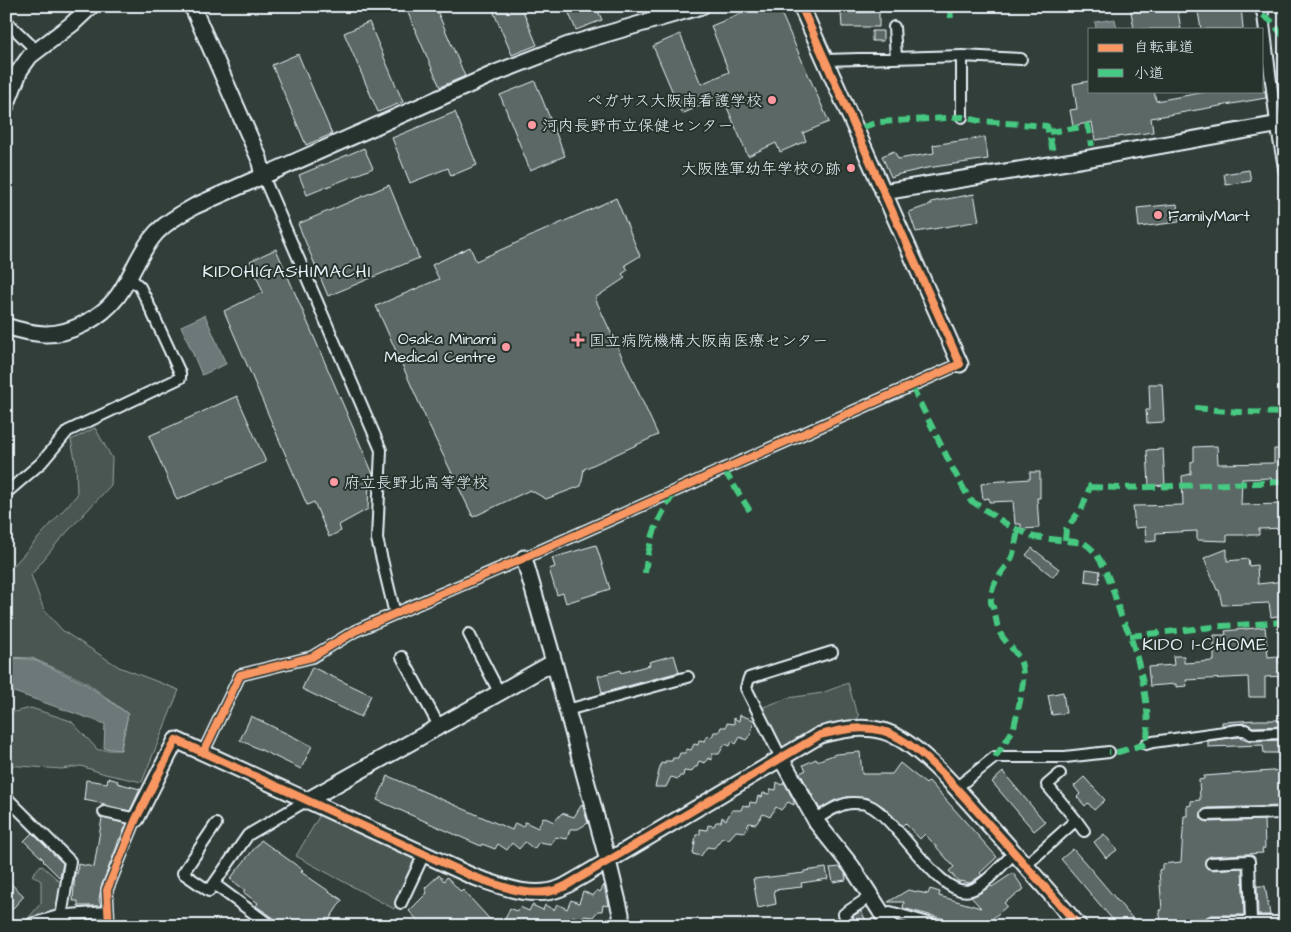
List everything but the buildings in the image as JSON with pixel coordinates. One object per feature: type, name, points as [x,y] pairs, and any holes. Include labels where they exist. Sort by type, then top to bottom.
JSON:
[{"type":"street","points":[[7,103],[20,70],[36,50],[72,24],[91,6]]},
{"type":"street","points":[[190,6],[193,8],[259,158],[263,176],[381,450],[377,539],[395,614]]},
{"type":"street","points":[[6,326],[45,334],[68,330],[86,323],[104,310],[117,297],[144,249],[157,232],[174,218],[195,206],[532,58],[702,6]]},
{"type":"street","points":[[203,753],[240,675],[312,657],[355,631],[960,364],[801,6]]},
{"type":"street","points":[[1260,6],[1280,123],[1285,174]]},
{"type":"street","points":[[6,21],[36,50]]},
{"type":"street","points":[[894,27],[896,57]]},
{"type":"street","points":[[825,60],[962,56],[1021,59]]},
{"type":"street","points":[[962,56],[962,117]]},
{"type":"street","points":[[883,192],[1060,163],[1280,123]]},
{"type":"street","points":[[6,493],[41,463],[68,430],[180,378],[180,373],[140,287],[128,276]]},
{"type":"street","points":[[524,558],[608,861],[621,914],[621,926]]},
{"type":"street","points":[[469,634],[500,692]]},
{"type":"street","points":[[832,652],[750,678],[746,688],[815,820],[852,867],[887,920]]},
{"type":"street","points":[[402,657],[439,726]]},
{"type":"street","points":[[216,824],[183,873],[209,891],[248,835],[554,662]]},
{"type":"street","points":[[567,710],[688,677]]},
{"type":"street","points":[[109,926],[107,890],[136,819],[176,740],[474,877],[513,890],[538,893],[560,888],[820,735],[843,729],[862,727],[884,731],[907,742],[925,757],[956,788],[1079,926]]},
{"type":"street","points":[[1146,744],[1239,730],[1245,730],[1251,734],[1285,733]]},
{"type":"street","points":[[956,788],[995,757],[1065,757],[1109,752]]},
{"type":"street","points":[[1060,774],[1047,786],[1084,831]]},
{"type":"street","points":[[6,797],[27,824],[70,861],[61,922]]},
{"type":"street","points":[[815,820],[831,810],[851,803],[868,804],[882,815],[940,878],[954,889],[969,891],[977,888],[1014,853]]},
{"type":"street","points":[[104,812],[136,819]]},
{"type":"street","points":[[1207,815],[1285,813]]},
{"type":"street","points":[[1026,865],[1076,820]]},
{"type":"street","points":[[401,904],[424,854]]},
{"type":"street","points":[[1211,864],[1249,861],[1251,921]]},
{"type":"street","points":[[214,884],[272,926]]},
{"type":"street","points":[[850,926],[844,914],[871,896]]},
{"type":"street","points":[[33,926],[61,922],[69,915],[107,912]]},
{"type":"street","points":[[887,920],[890,912],[939,926]]},
{"type":"street","points":[[1211,922],[1285,922]]},
{"type":"shaded area","points":[[1115,19],[1117,28],[1096,28],[1095,22]]},
{"type":"shaded area","points":[[205,315],[226,364],[202,375],[181,326]]},
{"type":"shaded area","points":[[95,428],[112,458],[111,485],[57,543],[31,575],[44,610],[63,631],[119,667],[179,690],[142,782],[105,774],[81,766],[62,769],[6,765],[6,714],[31,708],[71,721],[98,750],[121,750],[128,714],[86,682],[32,658],[6,657],[6,574],[77,495],[76,464],[71,440]]},
{"type":"shaded area","points":[[6,658],[32,659],[86,684],[128,714],[120,750],[104,748],[105,724],[14,692],[6,695]]},
{"type":"shaded area","points":[[848,683],[859,716],[853,725],[781,755],[758,709],[788,698],[822,693]]},
{"type":"shaded area","points":[[321,813],[417,857],[394,909],[296,856]]},
{"type":"shaded area","points":[[41,865],[64,885],[58,916],[27,925],[26,921],[41,903],[41,881],[32,875]]},
{"type":"marked path","points":[[950,6],[951,19]]},
{"type":"marked path","points":[[1263,15],[1271,21],[1285,38]]},
{"type":"marked path","points":[[863,127],[879,122],[962,117],[980,121],[1047,126],[1053,152]]},
{"type":"marked path","points":[[1049,132],[1088,126],[1092,146]]},
{"type":"marked path","points":[[912,387],[970,500],[1008,525],[1034,537],[1084,543],[1098,556],[1103,565],[1135,650],[1142,677],[1148,719],[1146,744],[1118,752],[1109,752]]},
{"type":"marked path","points":[[1195,408],[1238,412],[1285,413]]},
{"type":"marked path","points":[[724,470],[750,511]]},
{"type":"marked path","points":[[1090,487],[1121,488],[1285,482]]},
{"type":"marked path","points":[[1065,540],[1066,529],[1082,508],[1091,484]]},
{"type":"marked path","points":[[645,573],[655,529],[674,492]]},
{"type":"marked path","points":[[995,757],[1014,727],[1020,701],[1023,674],[1019,658],[1004,639],[997,626],[991,603],[991,595],[995,583],[1012,557],[1018,530]]},
{"type":"marked path","points":[[1130,636],[1222,626],[1285,622]]},
{"type":"cycle path","points":[[203,753],[240,675],[312,657],[355,631],[960,364],[801,6]]},
{"type":"cycle path","points":[[109,926],[107,890],[136,819],[176,740],[474,877],[517,890],[539,893],[561,888],[569,884],[820,735],[859,728],[875,729],[898,737],[927,759],[956,788],[1079,926]]},
{"type":"place","name":"ぺガサス大阪南看護学校","points":[[772,100]]},
{"type":"place","name":"河内長野市立保健センター","points":[[532,125]]},
{"type":"place","name":"大阪陸軍幼年学校の跡","points":[[851,168]]},
{"type":"place","name":"FamilyMart","points":[[1158,215]]},
{"type":"place","name":"国立病院機構大阪南医療センター","points":[[578,340]]},
{"type":"place","name":"Osaka Minami Medical Centre","points":[[506,347]]},
{"type":"place","name":"府立長野北高等学校","points":[[334,482]]},
{"type":"district","name":"KIDOHIGASHIMACHI","points":[[287,271]]},
{"type":"district","name":"KIDO 1-CHOME","points":[[1205,644]]}]
